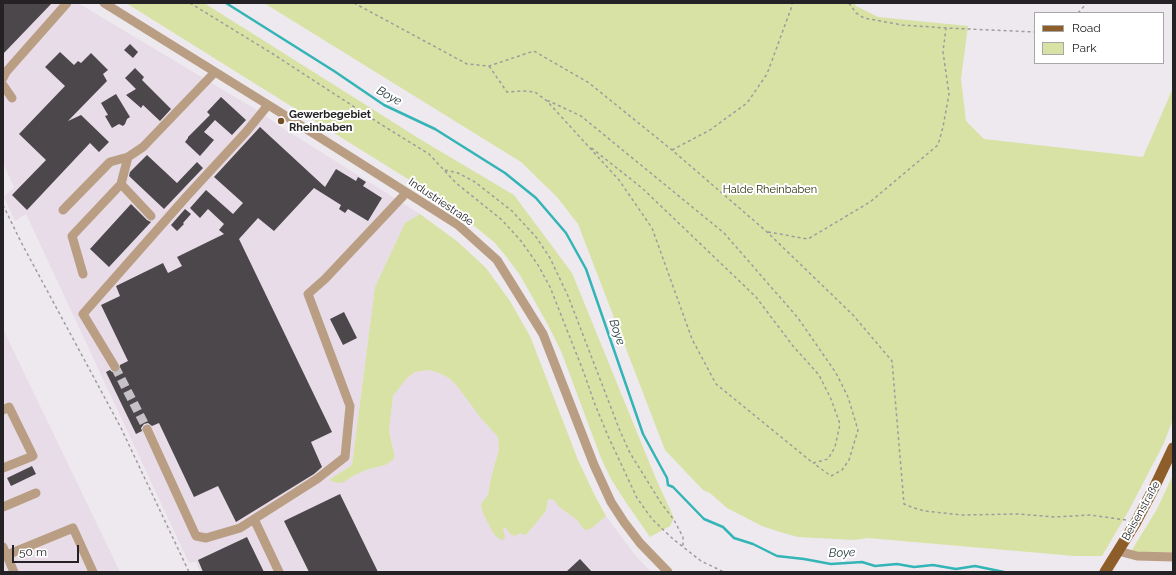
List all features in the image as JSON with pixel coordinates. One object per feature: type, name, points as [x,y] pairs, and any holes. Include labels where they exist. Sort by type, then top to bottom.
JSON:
[{"type":"main road","name":"Beisenstraße","points":[[1106,571],[1136,522],[1173,448]]},
{"type":"street","points":[[3,78],[6,72],[67,3]]},
{"type":"street","name":"Industriestraße","points":[[104,3],[458,226],[497,260],[543,334],[594,465],[611,502],[640,543],[668,572]]},
{"type":"street","points":[[64,210],[110,162],[128,157],[143,147],[215,72]]},
{"type":"street","points":[[3,85],[12,98]]},
{"type":"street","points":[[115,367],[83,314],[186,196],[246,132],[268,105]]},
{"type":"street","points":[[83,274],[72,236],[121,184],[128,157]]},
{"type":"street","points":[[121,184],[151,216]]},
{"type":"street","points":[[147,429],[196,536],[206,538],[240,528],[317,479],[345,457],[350,406],[308,294],[325,279],[406,193]]},
{"type":"street","points":[[3,410],[9,407],[33,456],[3,468]]},
{"type":"street","points":[[3,507],[36,493]]},
{"type":"street","points":[[254,519],[279,572]]},
{"type":"street","points":[[14,572],[5,551],[72,528],[93,572]]},
{"type":"street","points":[[1118,551],[1137,556],[1173,556]]},
{"type":"path","points":[[190,3],[430,154],[456,183],[502,220],[521,241],[538,265],[550,287],[608,436],[637,498],[652,520],[673,539],[701,561],[724,572]]},
{"type":"path","points":[[354,3],[467,64],[489,66],[534,51],[589,83],[672,150],[766,231],[853,315],[892,361],[904,504],[914,508],[962,515],[1017,514],[1055,517],[1090,515],[1136,522]]},
{"type":"path","points":[[672,150],[710,130],[747,103],[767,74],[792,3]]},
{"type":"path","points":[[849,3],[856,13],[864,18],[902,25],[1034,32]]},
{"type":"path","points":[[1079,12],[1087,3]]},
{"type":"path","points":[[766,231],[808,240],[870,202],[938,145],[949,94],[943,52],[946,28]]},
{"type":"path","points":[[489,66],[507,92],[535,92],[547,101],[568,126],[589,146],[619,180],[652,228],[692,339],[716,384],[831,476],[842,470],[849,460],[858,430],[848,397],[836,373],[798,318],[724,233],[581,116],[547,101]]},
{"type":"path","points":[[589,146],[642,188],[756,296],[793,346],[819,375],[831,399],[840,424],[835,447],[828,459],[813,463]]},
{"type":"path","points":[[444,170],[458,173],[475,182],[512,211],[536,237],[550,258],[568,296],[630,453],[649,485],[674,520],[683,537],[683,547]]},
{"type":"path","points":[[3,205],[21,242],[121,428],[189,572]]},
{"type":"shaded area","points":[[3,3],[78,3],[260,112],[281,127],[420,214],[405,223],[375,287],[352,465],[329,480],[344,482],[366,470],[385,465],[394,453],[389,431],[393,396],[407,378],[415,372],[428,370],[437,372],[449,378],[457,386],[480,417],[498,437],[499,449],[488,495],[481,505],[503,534],[504,528],[506,528],[510,534],[520,533],[526,535],[546,511],[548,499],[554,500],[559,507],[577,520],[582,527],[592,528],[606,516],[635,555],[651,572],[200,572],[196,562],[189,563],[26,214],[15,221],[4,197],[14,187],[3,163]]},
{"type":"shaded area","points":[[3,329],[120,572],[3,572]]},
{"type":"green space","points":[[126,3],[204,3],[423,141],[514,195],[572,273],[656,479],[674,518],[670,526],[650,537],[611,479],[601,458],[561,351],[520,275],[494,242],[435,196]]},
{"type":"green space","name":"Halde Rheinbaben","points":[[264,3],[854,3],[856,6],[878,17],[968,26],[961,79],[966,121],[984,139],[1143,157],[1173,88],[1173,419],[1164,443],[1129,510],[1102,556],[1075,556],[868,538],[854,540],[798,537],[762,526],[727,508],[710,493],[703,490],[665,450],[578,224],[557,197],[521,162]]},
{"type":"green space","points":[[420,214],[458,242],[486,268],[510,301],[530,336],[578,460],[606,516],[592,528],[586,530],[584,529],[577,520],[559,507],[554,500],[548,499],[546,511],[526,535],[520,533],[515,536],[510,534],[506,528],[504,528],[504,539],[501,540],[498,538],[493,533],[482,511],[481,504],[488,495],[499,449],[498,437],[449,378],[437,372],[428,370],[415,372],[407,378],[393,396],[389,431],[394,459],[385,465],[366,470],[344,482],[338,483],[329,480],[352,465],[375,287],[405,223]]},
{"type":"green space","points":[[1173,475],[1173,554],[1136,552],[1132,550],[1157,509]]},
{"type":"building","points":[[3,3],[52,3],[3,54]]},
{"type":"building","points":[[130,44],[138,52],[133,58],[124,50]]},
{"type":"building","points":[[60,52],[74,65],[78,61],[81,63],[91,53],[108,70],[103,74],[107,81],[68,121],[81,115],[109,142],[99,152],[90,143],[27,210],[12,195],[46,160],[19,134],[65,86],[45,67]]},
{"type":"building","points":[[135,68],[144,77],[142,80],[171,109],[160,121],[143,105],[141,108],[126,95],[136,89],[125,78]]},
{"type":"building","points":[[116,94],[130,117],[123,126],[119,124],[112,128],[105,116],[108,115],[101,103]]},
{"type":"building","points":[[221,97],[246,120],[232,135],[215,120],[204,132],[214,140],[200,156],[185,142],[210,115],[207,112]]},
{"type":"building","points":[[260,127],[325,187],[336,169],[356,181],[358,177],[366,182],[363,186],[382,198],[368,221],[348,209],[345,213],[339,209],[341,205],[314,188],[274,231],[258,218],[239,239],[332,432],[311,442],[322,467],[314,474],[236,522],[218,486],[194,497],[159,423],[152,426],[148,423],[144,424],[141,428],[142,431],[136,434],[106,372],[110,370],[112,372],[118,372],[120,370],[120,365],[128,361],[101,305],[120,296],[116,286],[163,263],[168,273],[182,266],[177,257],[224,234],[219,230],[224,224],[208,209],[200,218],[190,208],[206,190],[233,214],[243,203],[214,177]]},
{"type":"building","points":[[147,155],[177,183],[197,162],[203,168],[164,209],[129,176],[130,172]]},
{"type":"building","points":[[131,204],[151,222],[109,267],[90,249]]},
{"type":"building","points":[[185,209],[191,214],[177,231],[171,225]]},
{"type":"building","points":[[344,312],[357,338],[343,345],[330,319]]},
{"type":"building","points":[[32,466],[36,474],[11,486],[7,478]]},
{"type":"building","points":[[340,494],[378,572],[309,572],[284,521]]},
{"type":"building","points":[[247,537],[264,572],[203,572],[198,560]]},
{"type":"building","points":[[580,559],[592,572],[566,572]]},
{"type":"waterway","name":"Boye","points":[[226,3],[334,71],[384,105],[435,129],[505,173],[536,198],[566,233],[586,269],[643,434],[667,478],[668,485],[673,487],[704,519],[723,527],[734,538],[753,544],[777,556],[831,564],[862,562],[875,566],[897,564],[914,567],[933,565],[956,569],[975,566],[1004,572]]},
{"type":"tunnel","points":[[115,367],[147,429]]},
{"type":"place","name":"Gewerbegebiet Rheinbaben","points":[[281,121]]}]
